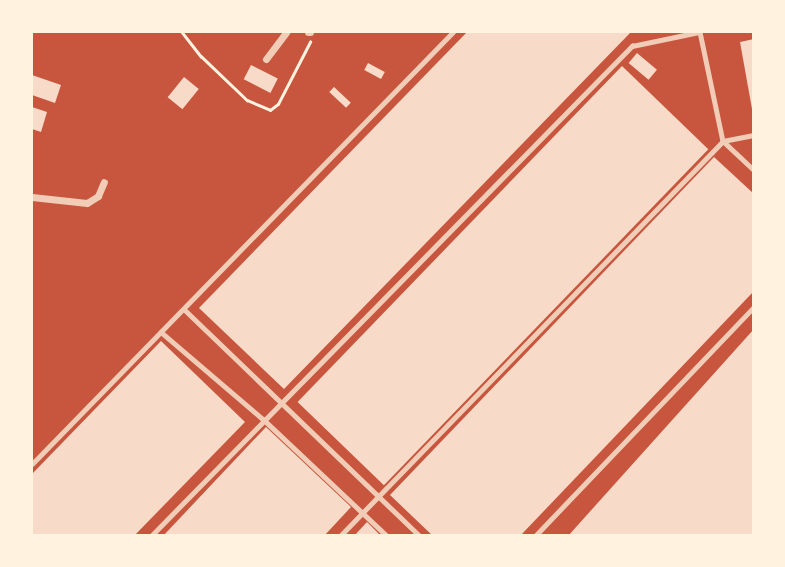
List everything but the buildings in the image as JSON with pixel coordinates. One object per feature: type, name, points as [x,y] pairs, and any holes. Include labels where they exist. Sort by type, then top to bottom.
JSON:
[{"type":"street","points":[[267,59],[286,32]]},
{"type":"street","points":[[32,197],[87,203],[98,196],[104,182]]},
{"type":"lane","points":[[32,464],[453,32]]},
{"type":"lane","points":[[151,536],[278,401],[632,46],[699,32],[723,141],[754,170]]},
{"type":"lane","points":[[340,536],[723,141],[754,135]]},
{"type":"lane","points":[[535,536],[754,307]]},
{"type":"lane","points":[[184,309],[420,536]]},
{"type":"lane","points":[[161,332],[263,419],[387,536]]},
{"type":"path","points":[[183,32],[201,56],[247,100],[270,110],[278,104],[312,39],[309,32]]}]
